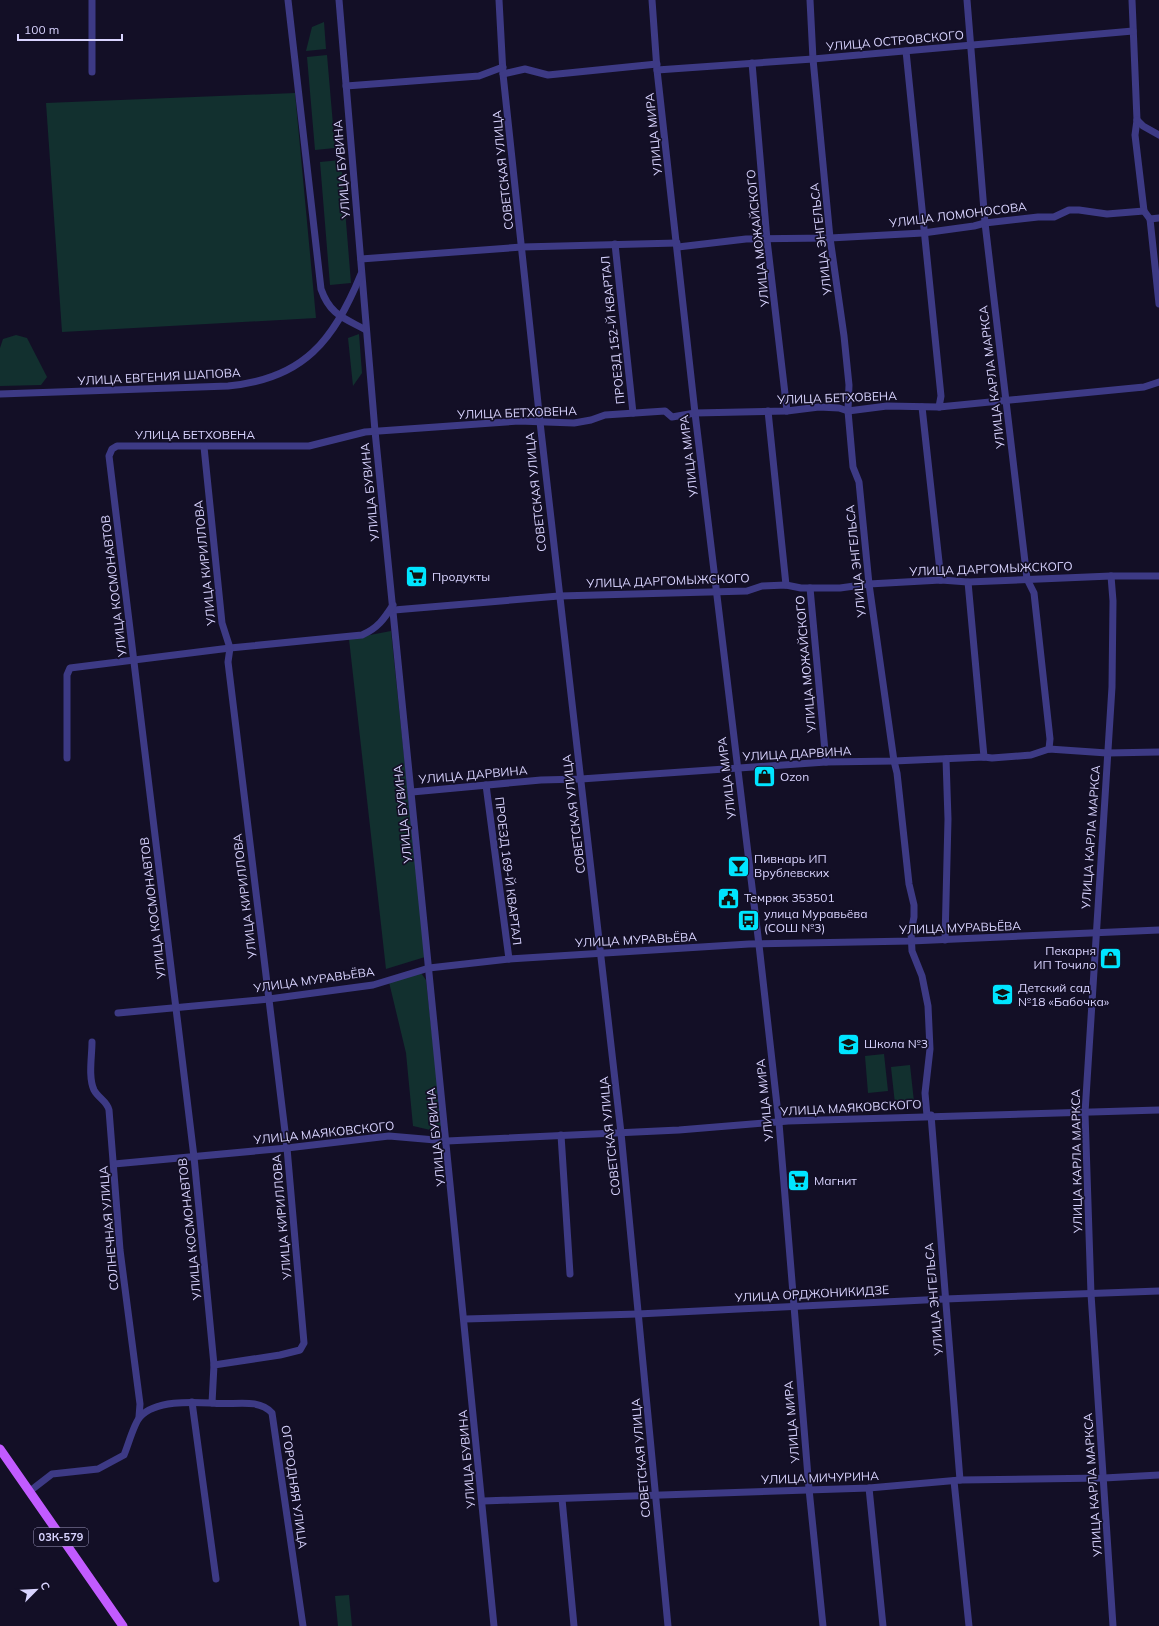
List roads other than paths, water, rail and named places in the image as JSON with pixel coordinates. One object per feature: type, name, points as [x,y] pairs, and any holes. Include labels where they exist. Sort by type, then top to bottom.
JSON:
[{"type":"main road","name":"03К-579","points":[[0,1449],[123,1626]]},
{"type":"street","points":[[92,0],[92,72]]},
{"type":"street","points":[[288,0],[321,289],[332,308],[341,318],[366,330]]},
{"type":"street","name":"УЛИЦА БУВИНА","points":[[339,0],[375,431],[465,1319],[494,1626]]},
{"type":"street","name":"СОВЕТСКАЯ УЛИЦА","points":[[499,0],[503,71],[540,422],[622,1133],[668,1626]]},
{"type":"street","name":"УЛИЦА МИРА","points":[[652,0],[657,67],[695,413],[779,1122],[793,1307],[823,1626]]},
{"type":"street","name":"УЛИЦА ЭНГЕЛЬСА","points":[[810,0],[830,238],[844,336],[849,385],[848,411],[853,467],[859,482],[869,584],[894,762],[897,773],[909,884],[914,905],[914,917],[910,932],[912,951],[922,976],[928,1006],[930,1049],[926,1093],[945,1299],[957,1480],[969,1626]]},
{"type":"street","name":"УЛИЦА КАРЛА МАРКСА","points":[[967,0],[985,223],[1027,579],[1034,593],[1050,739],[1049,749]]},
{"type":"street","points":[[1132,0],[1137,120],[1135,135],[1144,211],[1150,219],[1159,304]]},
{"type":"street","name":"УЛИЦА ОСТРОВСКОГО","points":[[346,86],[479,76],[503,71],[524,69],[548,75],[657,67],[814,59],[1133,31]]},
{"type":"street","points":[[906,51],[923,233],[941,396],[939,407]]},
{"type":"street","name":"УЛИЦА МОЖАЙСКОГО","points":[[752,63],[767,240],[787,411]]},
{"type":"street","points":[[1137,120],[1143,126],[1159,135]]},
{"type":"street","name":"УЛИЦА ЛОМОНОСОВА","points":[[361,259],[522,246],[615,244],[677,245],[746,239],[767,240],[830,238],[923,233],[974,226],[985,223],[1038,217],[1054,217],[1069,210],[1107,214],[1144,211]]},
{"type":"street","points":[[1150,219],[1159,218]]},
{"type":"street","name":"ПРОЕЗД 152-Й КВАРТАЛ","points":[[615,244],[633,412]]},
{"type":"street","name":"УЛИЦА ЕВГЕНИЯ ШАПОВА","points":[[0,394],[243,385],[262,380],[295,365],[324,342],[341,318],[362,272]]},
{"type":"street","name":"УЛИЦА БЕТХОВЕНА","points":[[112,449],[117,446],[308,446],[375,431],[518,421],[574,423],[591,420],[605,415],[633,412],[665,411],[672,417],[695,413],[787,411],[819,407],[839,408],[848,411],[887,406],[939,407],[1144,387],[1159,382]]},
{"type":"street","points":[[922,407],[941,580]]},
{"type":"street","name":"УЛИЦА МОЖАЙСКОГО","points":[[768,411],[786,585]]},
{"type":"street","name":"УЛИЦА КИРИЛЛОВА","points":[[204,447],[222,623],[230,648],[228,662],[287,1148],[304,1343],[300,1350],[280,1355],[214,1365]]},
{"type":"street","name":"УЛИЦА КОСМОНАВТОВ","points":[[112,449],[109,456],[194,1157],[214,1365],[212,1404]]},
{"type":"street","name":"УЛИЦА КАРЛА МАРКСА","points":[[1111,576],[1113,636],[1108,753],[1085,1113],[1092,1294],[1113,1626]]},
{"type":"street","name":"УЛИЦА ДАРГОМЫЖСКОГО","points":[[393,608],[559,596],[747,591],[762,586],[786,585],[810,588],[840,588],[869,584],[941,580],[968,582],[1111,576],[1159,576]]},
{"type":"street","points":[[968,582],[984,757]]},
{"type":"street","name":"УЛИЦА МОЖАЙСКОГО","points":[[810,588],[826,762]]},
{"type":"street","points":[[67,758],[67,675],[70,668],[230,648],[362,635],[374,630],[393,608]]},
{"type":"street","name":"УЛИЦА ДАРВИНА","points":[[412,792],[541,780],[581,779],[826,762],[894,762],[984,757],[992,758],[1031,755],[1049,749],[1108,753],[1159,752]]},
{"type":"street","points":[[945,940],[948,819],[946,759]]},
{"type":"street","name":"ПРОЕЗД 169-Й КВАРТАЛ","points":[[486,785],[509,959]]},
{"type":"street","name":"УЛИЦА МУРАВЬЁВА","points":[[118,1013],[269,998],[373,985],[430,968],[509,959],[759,945],[945,940],[1159,930]]},
{"type":"street","name":"СОЛНЕЧНАЯ УЛИЦА","points":[[92,1042],[92,1082],[94,1089],[108,1105],[109,1110],[120,1250],[140,1404],[139,1417]]},
{"type":"street","name":"УЛИЦА МАЯКОВСКОГО","points":[[114,1164],[287,1148],[389,1136],[447,1141],[622,1133],[779,1122],[929,1116],[1159,1110]]},
{"type":"street","points":[[561,1135],[570,1274]]},
{"type":"street","name":"УЛИЦА ОРДЖОНИКИДЗЕ","points":[[465,1319],[638,1314],[945,1299],[1159,1291]]},
{"type":"street","name":"ОГОРОДНЯЯ УЛИЦА","points":[[139,1417],[149,1411],[176,1402],[233,1405],[258,1403],[266,1406],[272,1413],[303,1626]]},
{"type":"street","points":[[192,1402],[216,1579]]},
{"type":"street","points":[[30,1491],[52,1474],[98,1469],[124,1455],[139,1417]]},
{"type":"street","name":"УЛИЦА МИЧУРИНА","points":[[483,1501],[656,1497],[809,1489],[869,1488],[957,1480],[1104,1478],[1159,1475]]},
{"type":"street","points":[[869,1488],[883,1626]]},
{"type":"street","points":[[562,1500],[574,1626]]},
{"type":"place","name":"Продукты","points":[[417,577]]},
{"type":"place","name":"Ozon","points":[[765,777]]},
{"type":"place","name":"Пивнарь ИП Врублевских","points":[[738,866]]},
{"type":"place","name":"Темрюк 353501","points":[[729,898]]},
{"type":"place","name":"улица Муравьёва (СОШ №3)","points":[[748,921]]},
{"type":"place","name":"Пекарня ИП Точило","points":[[1111,958]]},
{"type":"place","name":"Детский сад №18 «Бабочка»","points":[[1003,995]]},
{"type":"place","name":"Школа №3","points":[[848,1044]]},
{"type":"place","name":"Магнит","points":[[799,1181]]}]
